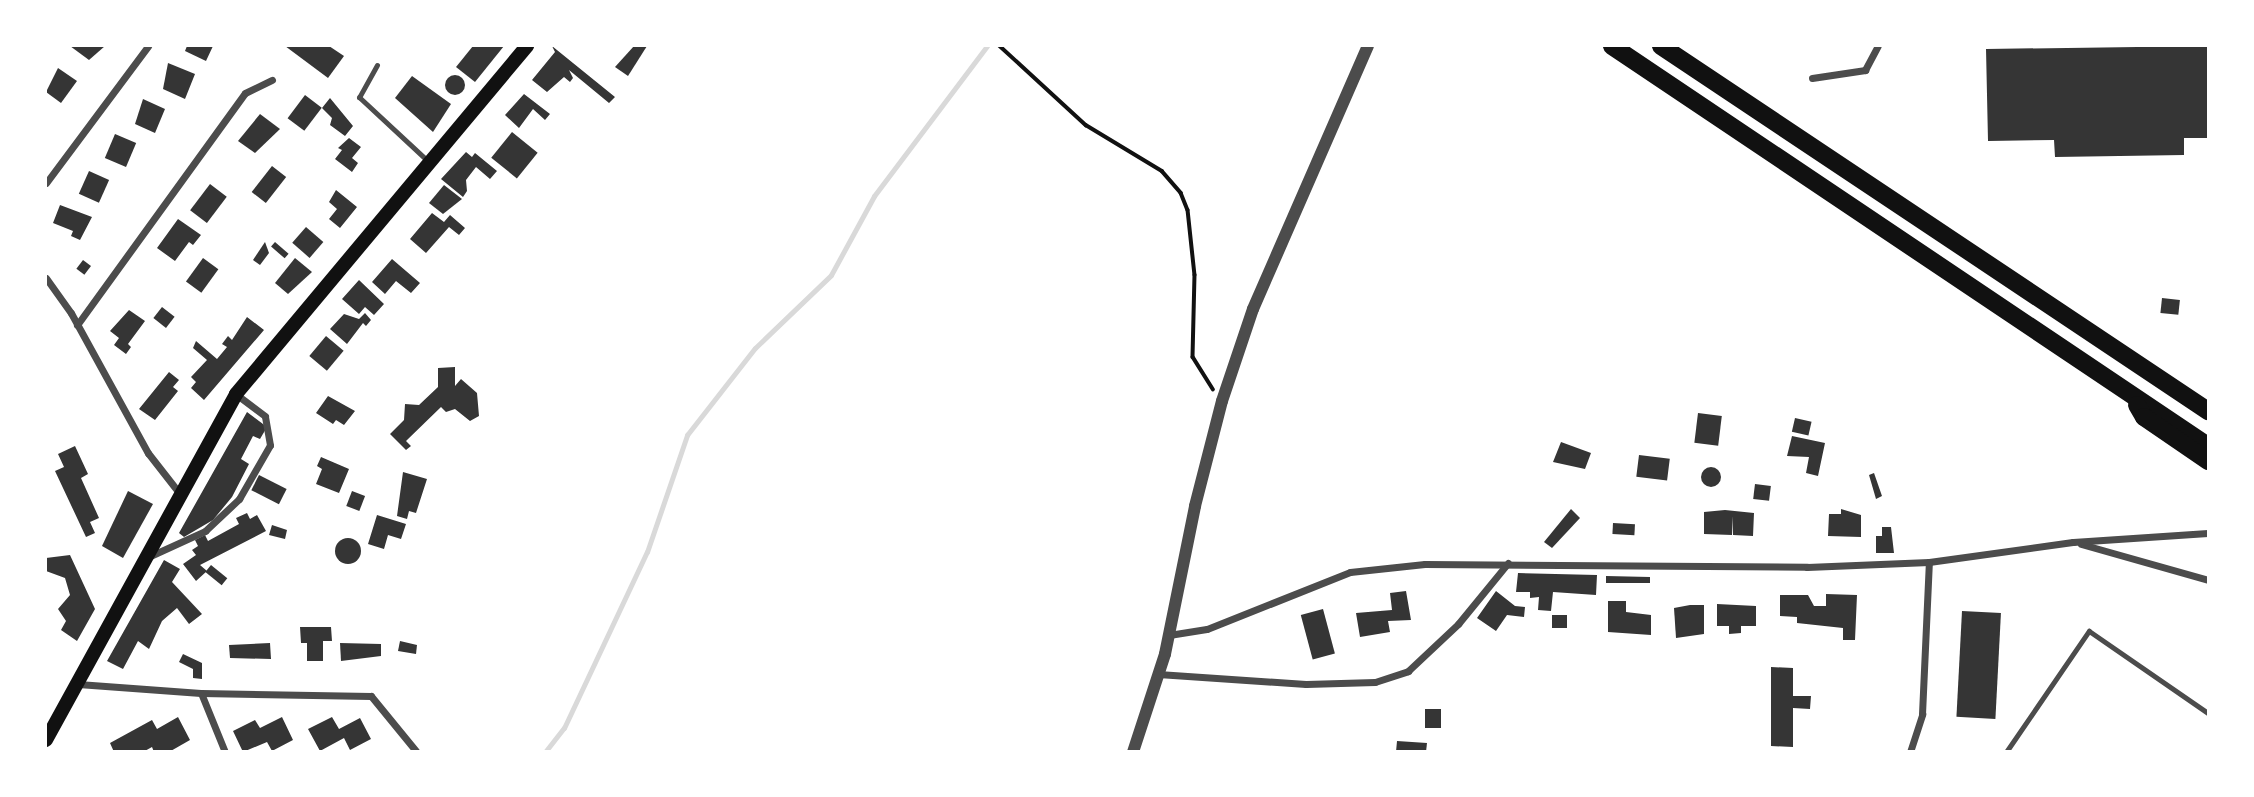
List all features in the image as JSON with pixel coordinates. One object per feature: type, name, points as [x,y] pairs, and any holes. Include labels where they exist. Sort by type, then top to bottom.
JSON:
[{"type":"main road","points":[[46,740],[236,394],[527,46]]},
{"type":"main road","points":[[1612,46],[2208,446]]},
{"type":"main road","points":[[1661,46],[2208,411]]},
{"type":"main road","points":[[2127,391],[2144,417],[2208,461]]},
{"type":"street","points":[[46,183],[148,46]]},
{"type":"street","points":[[1133,751],[1169,635],[1195,506],[1222,401],[1253,309],[1368,46]]},
{"type":"street","points":[[1812,78],[1865,70],[1878,46]]},
{"type":"street","points":[[77,325],[245,93],[272,80]]},
{"type":"street","points":[[46,278],[77,325],[148,453],[180,494]]},
{"type":"street","points":[[144,559],[205,531],[239,499],[270,445],[265,416],[236,394]]},
{"type":"street","points":[[1169,635],[1207,629],[1350,572],[1425,564],[1807,568],[1929,562],[2073,542],[2208,533]]},
{"type":"street","points":[[2073,542],[2208,580]]},
{"type":"street","points":[[1910,751],[1922,714],[1929,562]]},
{"type":"street","points":[[1158,674],[1306,684],[1375,682],[1408,671],[1458,624],[1508,563]]},
{"type":"street","points":[[78,684],[201,693],[372,696],[416,751]]},
{"type":"street","points":[[201,693],[225,751]]},
{"type":"lane","points":[[377,65],[359,97],[429,162]]},
{"type":"lane","points":[[2006,751],[2089,631],[2208,713]]},
{"type":"path","points":[[1000,46],[1086,125],[1162,171],[1181,192],[1188,210],[1195,275],[1193,357],[1222,401]]},
{"type":"building","points":[[70,46],[105,46],[89,60]]},
{"type":"building","points":[[187,46],[213,46],[206,61],[185,51]]},
{"type":"building","points":[[285,46],[329,46],[344,56],[328,78]]},
{"type":"building","points":[[473,46],[504,46],[475,82],[456,67]]},
{"type":"building","points":[[552,46],[615,97],[609,103],[569,70],[573,78],[570,82],[564,77],[547,92],[532,80],[555,52]]},
{"type":"building","points":[[634,46],[647,46],[628,76],[615,67]]},
{"type":"building","points":[[2208,46],[2208,138],[2184,138],[2184,155],[2055,157],[2054,140],[1988,141],[1986,49]]},
{"type":"building","points":[[168,63],[195,74],[185,99],[163,89]]},
{"type":"building","points":[[58,68],[77,81],[61,103],[46,92]]},
{"type":"building","points":[[455,75],[462,78],[465,85],[462,92],[455,95],[448,92],[445,85],[448,78]]},
{"type":"building","points":[[412,76],[451,104],[433,132],[395,98]]},
{"type":"building","points":[[524,94],[550,114],[545,120],[533,109],[519,128],[505,115]]},
{"type":"building","points":[[305,95],[322,108],[304,131],[288,118]]},
{"type":"building","points":[[330,98],[353,126],[345,136],[330,125],[332,118],[322,108]]},
{"type":"building","points":[[143,99],[165,109],[155,133],[135,124]]},
{"type":"building","points":[[260,114],[280,129],[255,153],[238,141]]},
{"type":"building","points":[[512,132],[538,153],[517,178],[491,158]]},
{"type":"building","points":[[115,134],[136,143],[126,167],[105,158]]},
{"type":"building","points":[[349,138],[361,147],[352,158],[358,163],[352,172],[335,159],[342,150],[338,148]]},
{"type":"building","points":[[466,152],[472,157],[475,153],[497,171],[490,179],[476,167],[466,180],[467,191],[463,197],[441,179]]},
{"type":"building","points":[[272,166],[286,177],[266,203],[252,192]]},
{"type":"building","points":[[89,171],[109,180],[99,203],[79,194]]},
{"type":"building","points":[[210,184],[227,197],[207,223],[190,210]]},
{"type":"building","points":[[444,185],[462,199],[443,214],[429,203]]},
{"type":"building","points":[[336,190],[357,207],[340,228],[329,219],[337,209],[329,202]]},
{"type":"building","points":[[60,205],[92,217],[80,240],[71,236],[73,231],[53,223]]},
{"type":"building","points":[[432,213],[444,222],[450,215],[465,228],[459,235],[449,227],[426,253],[410,239]]},
{"type":"building","points":[[178,219],[201,235],[193,245],[189,242],[175,261],[157,248]]},
{"type":"building","points":[[306,227],[323,242],[310,258],[292,243]]},
{"type":"building","points":[[265,242],[269,253],[260,265],[253,260]]},
{"type":"building","points":[[275,242],[289,254],[285,258],[271,247]]},
{"type":"building","points":[[203,258],[218,269],[201,293],[186,281]]},
{"type":"building","points":[[295,258],[312,272],[288,294],[275,283]]},
{"type":"building","points":[[392,259],[420,283],[411,293],[396,281],[385,294],[372,282]]},
{"type":"building","points":[[83,260],[91,266],[84,275],[76,269]]},
{"type":"building","points":[[359,280],[384,304],[374,315],[365,307],[359,314],[342,299]]},
{"type":"building","points":[[2162,298],[2180,300],[2178,315],[2160,313]]},
{"type":"building","points":[[162,307],[175,317],[166,328],[153,318]]},
{"type":"building","points":[[129,310],[145,321],[128,344],[131,347],[126,354],[114,345],[119,338],[110,331]]},
{"type":"building","points":[[365,313],[371,320],[366,326],[363,323],[347,344],[330,329],[344,314],[359,319]]},
{"type":"building","points":[[247,317],[264,330],[204,400],[191,388],[196,382],[191,377],[207,360],[193,348],[196,341],[217,359],[227,347],[222,344],[228,336],[232,340]]},
{"type":"building","points":[[326,336],[344,351],[327,371],[309,356]]},
{"type":"building","points":[[455,367],[455,386],[461,379],[477,393],[479,416],[470,421],[455,409],[446,412],[441,407],[406,441],[411,446],[406,450],[390,434],[404,420],[405,404],[419,405],[438,387],[438,368]]},
{"type":"building","points":[[169,372],[179,380],[173,387],[178,391],[155,420],[139,409]]},
{"type":"building","points":[[328,396],[355,411],[344,425],[336,420],[333,424],[316,413]]},
{"type":"building","points":[[247,412],[267,427],[260,439],[253,436],[241,459],[249,464],[232,497],[213,520],[184,537],[179,533]]},
{"type":"building","points":[[1698,413],[1722,416],[1718,446],[1694,443]]},
{"type":"building","points":[[1795,418],[1812,422],[1808,435],[1792,432]]},
{"type":"building","points":[[1792,436],[1825,443],[1818,476],[1806,473],[1809,457],[1787,456]]},
{"type":"building","points":[[1561,442],[1591,453],[1585,469],[1553,462]]},
{"type":"building","points":[[75,446],[88,474],[81,478],[99,518],[90,522],[95,533],[86,537],[55,471],[64,467],[58,454]]},
{"type":"building","points":[[1639,455],[1670,459],[1667,481],[1636,477]]},
{"type":"building","points":[[321,457],[349,469],[339,493],[316,484],[322,469],[317,466]]},
{"type":"building","points":[[1711,467],[1718,470],[1721,477],[1718,484],[1711,487],[1704,484],[1701,477],[1704,470]]},
{"type":"building","points":[[403,472],[427,479],[416,513],[409,511],[407,519],[397,516]]},
{"type":"building","points":[[1874,473],[1882,496],[1876,499],[1869,475]]},
{"type":"building","points":[[259,475],[287,489],[279,504],[251,490]]},
{"type":"building","points":[[1755,484],[1771,486],[1769,501],[1753,499]]},
{"type":"building","points":[[128,491],[153,504],[123,558],[102,546]]},
{"type":"building","points":[[352,491],[365,496],[359,511],[346,506]]},
{"type":"building","points":[[1571,509],[1580,518],[1552,548],[1544,542]]},
{"type":"building","points":[[1841,509],[1861,515],[1861,537],[1828,536],[1829,514],[1841,514]]},
{"type":"building","points":[[1725,510],[1754,513],[1753,536],[1733,535],[1733,516],[1732,535],[1704,534],[1704,512]]},
{"type":"building","points":[[247,513],[250,519],[257,515],[266,531],[200,565],[207,571],[196,581],[183,564],[196,555],[192,550],[198,546],[195,540],[205,535],[208,541],[239,524],[236,518]]},
{"type":"building","points":[[377,515],[406,524],[401,539],[388,535],[384,549],[368,544]]},
{"type":"building","points":[[1613,523],[1635,524],[1634,535],[1612,534]]},
{"type":"building","points":[[272,525],[287,530],[285,539],[269,535]]},
{"type":"building","points":[[1882,527],[1891,527],[1894,553],[1876,553],[1876,536],[1882,536]]},
{"type":"building","points":[[348,538],[357,542],[361,551],[357,560],[348,564],[339,560],[335,551],[339,542]]},
{"type":"building","points":[[70,555],[95,609],[77,641],[61,630],[66,621],[58,609],[70,595],[65,578],[46,571],[46,558]]},
{"type":"building","points":[[164,560],[180,569],[172,582],[202,614],[189,624],[177,608],[162,621],[149,649],[138,641],[123,669],[107,661]]},
{"type":"building","points":[[211,565],[227,578],[222,585],[205,572]]},
{"type":"building","points":[[1518,573],[1597,575],[1596,595],[1553,592],[1551,611],[1538,610],[1539,597],[1530,598],[1530,592],[1516,592]]},
{"type":"building","points":[[1606,576],[1650,577],[1650,583],[1606,583]]},
{"type":"building","points":[[1406,591],[1411,620],[1388,621],[1390,632],[1360,637],[1356,613],[1392,610],[1390,593]]},
{"type":"building","points":[[1496,591],[1515,606],[1525,607],[1524,617],[1507,615],[1496,631],[1477,618]]},
{"type":"building","points":[[1826,594],[1857,595],[1855,640],[1843,640],[1843,628],[1797,623],[1797,617],[1780,616],[1780,595],[1808,595],[1814,606],[1826,606]]},
{"type":"building","points":[[1608,601],[1626,601],[1626,612],[1651,615],[1651,635],[1608,632]]},
{"type":"building","points":[[1717,604],[1756,606],[1756,626],[1741,626],[1741,633],[1729,634],[1729,626],[1717,626]]},
{"type":"building","points":[[1704,605],[1704,634],[1676,638],[1674,608]]},
{"type":"building","points":[[1323,609],[1335,653],[1313,659],[1301,615]]},
{"type":"building","points":[[1962,611],[2001,613],[1995,719],[1956,717]]},
{"type":"building","points":[[1552,615],[1567,615],[1567,628],[1552,628]]},
{"type":"building","points":[[300,627],[331,627],[332,641],[323,641],[323,661],[307,661],[307,643],[301,643]]},
{"type":"building","points":[[400,641],[417,645],[416,654],[398,651]]},
{"type":"building","points":[[270,643],[271,659],[230,658],[229,645]]},
{"type":"building","points":[[340,643],[381,644],[381,656],[341,661]]},
{"type":"building","points":[[183,654],[202,663],[202,679],[193,678],[193,669],[179,662]]},
{"type":"building","points":[[1771,667],[1793,668],[1793,696],[1811,696],[1810,709],[1793,708],[1793,747],[1771,746]]},
{"type":"building","points":[[1425,709],[1441,709],[1441,728],[1425,728]]},
{"type":"building","points":[[178,717],[190,740],[169,752],[154,752],[152,747],[143,752],[114,752],[110,743],[152,720],[157,729]]},
{"type":"building","points":[[282,717],[293,740],[272,751],[267,742],[243,752],[233,731],[255,720],[260,728]]},
{"type":"building","points":[[332,717],[339,729],[360,718],[371,739],[350,750],[344,738],[320,751],[308,729]]},
{"type":"building","points":[[1397,741],[1427,743],[1426,752],[1396,752]]},
{"type":"waterway","points":[[545,752],[564,728],[647,552],[687,435],[755,348],[831,275],[874,196],[987,46]]}]
